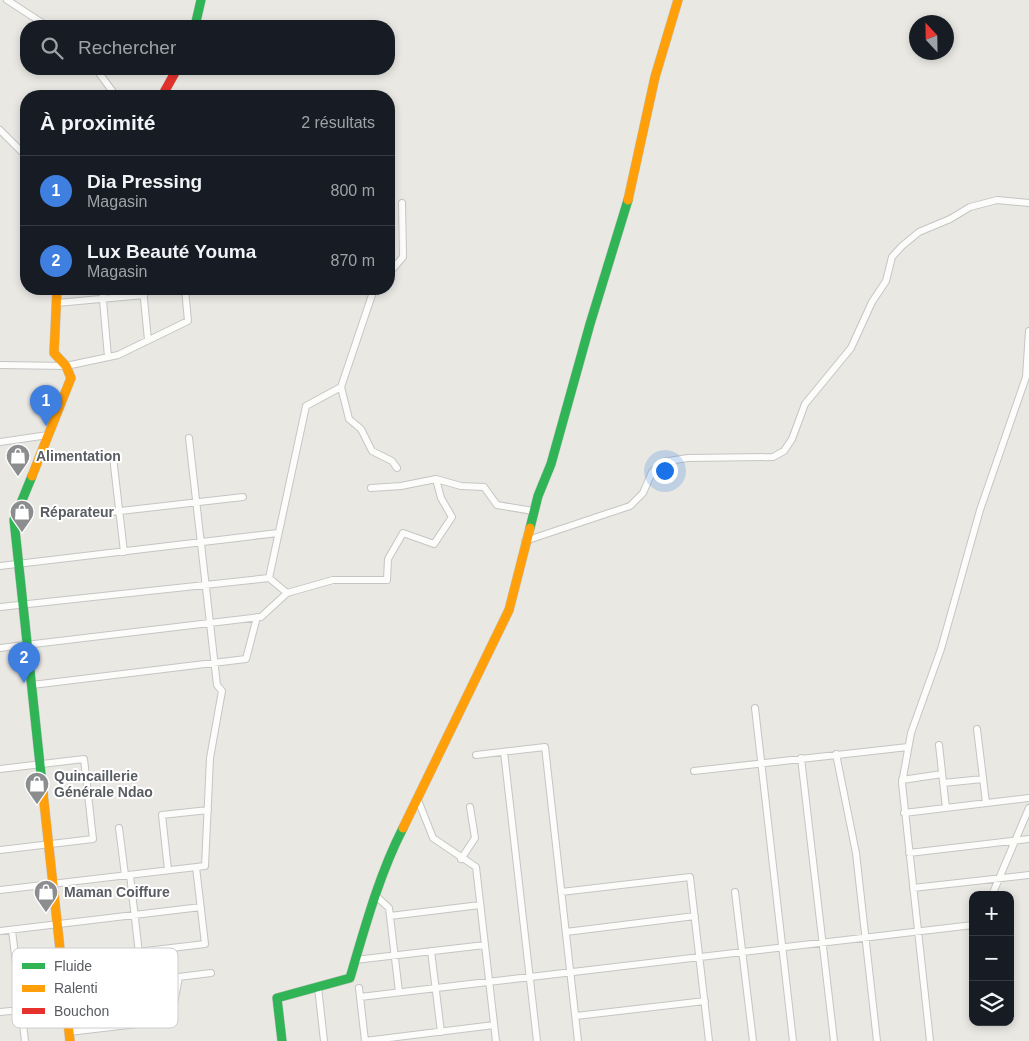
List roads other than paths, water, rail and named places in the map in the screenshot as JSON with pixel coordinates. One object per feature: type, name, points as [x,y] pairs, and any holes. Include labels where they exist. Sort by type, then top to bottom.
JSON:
[{"type":"street","points":[[0,1],[6,0],[38,20]]},
{"type":"street","points":[[196,20],[201,0]]},
{"type":"street","points":[[282,1041],[277,998],[350,978],[395,844],[510,610],[533,511],[551,464],[590,324],[633,184],[654,78],[678,0]]},
{"type":"street","points":[[100,75],[112,90]]},
{"type":"street","points":[[165,90],[174,75]]},
{"type":"street","points":[[0,130],[20,150]]},
{"type":"street","points":[[525,541],[630,506],[642,493],[652,472],[662,462],[688,458],[773,457],[784,451],[792,439],[805,404],[851,348],[872,302],[886,281],[892,257],[902,246],[919,232],[950,220],[970,208],[997,200],[1029,203]]},
{"type":"street","points":[[395,266],[403,257],[402,203]]},
{"type":"street","points":[[57,295],[54,353],[66,366],[71,378],[14,520],[60,948]]},
{"type":"street","points":[[103,295],[108,357]]},
{"type":"street","points":[[57,303],[126,295]]},
{"type":"street","points":[[143,295],[148,340]]},
{"type":"street","points":[[0,365],[66,366],[118,355],[188,321],[186,295]]},
{"type":"street","points":[[372,295],[341,387],[349,419],[361,429],[372,452],[392,461],[397,468]]},
{"type":"street","points":[[930,1041],[904,813],[902,780],[908,747],[941,650],[980,510],[1026,377],[1029,331]]},
{"type":"street","points":[[269,578],[306,406],[341,387]]},
{"type":"street","points":[[0,442],[48,435]]},
{"type":"street","points":[[0,890],[205,866],[210,758],[222,691],[217,685],[189,438]]},
{"type":"street","points":[[113,457],[124,552]]},
{"type":"street","points":[[371,488],[401,486],[436,479],[460,486],[484,487],[497,505],[533,511]]},
{"type":"street","points":[[0,648],[261,617],[287,593],[333,580],[387,580],[388,559],[404,533],[434,544],[452,517],[441,498],[436,479]]},
{"type":"street","points":[[94,514],[243,497]]},
{"type":"street","points":[[0,566],[278,533]]},
{"type":"street","points":[[0,607],[206,583],[269,578],[287,593]]},
{"type":"street","points":[[32,684],[246,659],[257,617]]},
{"type":"street","points":[[755,708],[793,1041]]},
{"type":"street","points":[[977,728],[986,804]]},
{"type":"street","points":[[938,745],[946,808]]},
{"type":"street","points":[[476,755],[545,747],[578,1041]]},
{"type":"street","points":[[694,771],[908,747]]},
{"type":"street","points":[[504,752],[537,1041]]},
{"type":"street","points":[[836,754],[856,853],[877,1041]]},
{"type":"street","points":[[801,758],[834,1041]]},
{"type":"street","points":[[0,769],[84,759],[93,839],[0,850]]},
{"type":"street","points":[[902,780],[942,774]]},
{"type":"street","points":[[943,783],[983,778]]},
{"type":"street","points":[[904,813],[1029,798]]},
{"type":"street","points":[[418,800],[433,838],[461,859],[476,867],[496,1041]]},
{"type":"street","points":[[461,859],[475,838],[470,807]]},
{"type":"street","points":[[993,891],[1029,808]]},
{"type":"street","points":[[168,870],[162,815],[208,810]]},
{"type":"street","points":[[119,828],[135,915],[139,948]]},
{"type":"street","points":[[909,853],[1029,839]]},
{"type":"street","points":[[172,948],[205,944],[196,867]]},
{"type":"street","points":[[913,888],[1029,875]]},
{"type":"street","points":[[561,892],[690,877],[709,1041]]},
{"type":"street","points":[[736,892],[753,1041]]},
{"type":"street","points":[[376,896],[390,908],[399,992]]},
{"type":"street","points":[[390,916],[480,905]]},
{"type":"street","points":[[0,931],[201,907]]},
{"type":"street","points":[[566,932],[695,916]]},
{"type":"street","points":[[360,997],[969,925]]},
{"type":"street","points":[[12,930],[14,948]]},
{"type":"street","points":[[355,960],[485,945]]},
{"type":"street","points":[[432,951],[441,1032]]},
{"type":"street","points":[[178,982],[179,977],[212,974]]},
{"type":"street","points":[[318,987],[324,1041]]},
{"type":"street","points":[[359,988],[365,1041],[494,1025]]},
{"type":"street","points":[[576,1016],[704,1001]]},
{"type":"street","points":[[23,1028],[24,1041]]},
{"type":"street","points":[[70,1037],[120,1028]]},
{"type":"place","name":"Dia Pressing","points":[[46,426]]},
{"type":"place","name":"Alimentation","points":[[18,477]]},
{"type":"place","name":"Réparateur","points":[[22,533]]},
{"type":"place","name":"Lux Beauté Youma","points":[[24,683]]},
{"type":"place","name":"Quincaillerie Générale Ndao","points":[[37,805]]},
{"type":"place","name":"Maman Coiffure","points":[[46,913]]}]
